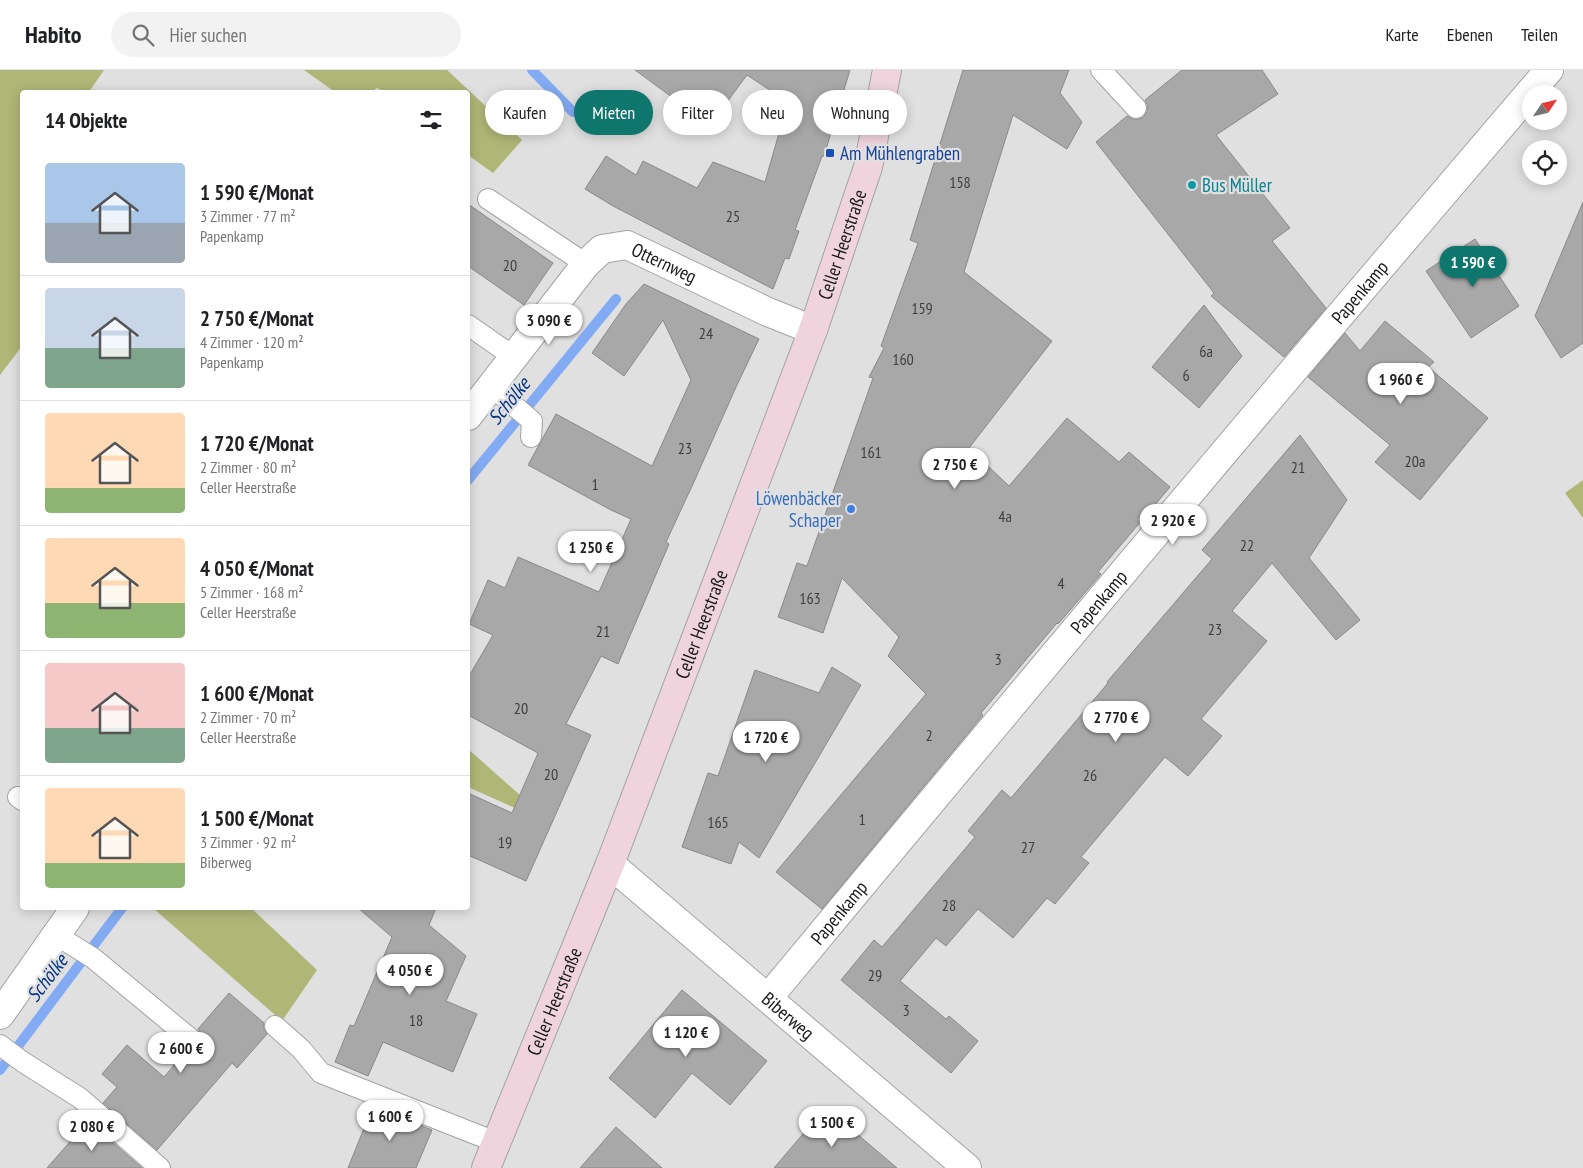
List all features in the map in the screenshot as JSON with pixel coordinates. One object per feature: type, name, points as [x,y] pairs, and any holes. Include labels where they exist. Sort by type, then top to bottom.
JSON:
[{"type":"main road","name":"Celler Heerstraße","points":[[486,1168],[498,1143],[610,864],[813,330],[868,166],[887,70]]},
{"type":"street","name":"Papenkamp","points":[[768,998],[1346,307],[1549,70]]},
{"type":"street","name":"Otternweg","points":[[470,415],[499,393],[514,357],[586,264],[602,249],[627,245],[768,312],[813,330]]},
{"type":"street","name":"Biberweg","points":[[610,864],[967,1168]]},
{"type":"street","points":[[0,1015],[61,939],[74,910]]},
{"type":"lane","points":[[1101,70],[1136,108]]},
{"type":"lane","points":[[488,199],[586,264]]},
{"type":"lane","points":[[470,325],[514,357]]},
{"type":"lane","points":[[499,393],[532,429]]},
{"type":"lane","points":[[61,939],[94,958],[192,1040]]},
{"type":"lane","points":[[275,1026],[301,1048],[321,1073],[498,1143]]},
{"type":"lane","points":[[0,1045],[80,1098],[160,1168]]},
{"type":"green space","points":[[0,70],[104,70],[90,90],[20,90],[20,349],[0,375]]},
{"type":"green space","points":[[304,70],[447,70],[468,90],[380,90],[377,88],[374,90],[332,90]]},
{"type":"green space","points":[[470,91],[485,105],[485,135],[517,135],[522,140],[493,173],[470,156]]},
{"type":"green space","points":[[1583,480],[1583,518],[1565,493]]},
{"type":"green space","points":[[470,751],[520,795],[515,808],[470,788]]},
{"type":"green space","points":[[155,910],[253,910],[317,970],[282,1021]]},
{"type":"building","points":[[635,70],[850,70],[844,90],[813,90],[813,135],[830,135],[795,230],[799,231],[789,259],[785,258],[773,289],[613,206],[585,189],[606,156],[636,175],[643,161],[697,188],[713,162],[765,182],[779,135],[803,135],[803,90],[770,90],[747,75],[732,95],[732,90],[663,91]]},
{"type":"building","points":[[963,70],[1069,70],[1060,93],[1082,122],[1067,149],[1013,115],[964,272],[1052,341],[969,448],[1009,486],[1067,418],[1119,462],[1129,452],[1170,487],[1098,572],[1101,574],[981,713],[983,715],[822,909],[776,872],[926,694],[888,656],[899,637],[842,578],[823,633],[778,617],[797,563],[807,566],[873,378],[869,377],[884,348],[881,346],[918,243],[910,240]]},
{"type":"building","name":"Bus Müller","points":[[1182,70],[1262,70],[1278,94],[1216,135],[1290,228],[1272,241],[1326,308],[1284,357],[1211,296],[1214,293],[1096,142],[1127,116],[1133,119],[1144,117],[1148,106],[1145,100]]},
{"type":"building","points":[[1583,202],[1583,343],[1561,358],[1535,316]]},
{"type":"building","points":[[470,205],[553,263],[524,305],[470,267]]},
{"type":"building","points":[[1475,239],[1519,306],[1471,338],[1426,271]]},
{"type":"building","points":[[644,284],[759,339],[666,542],[669,544],[618,664],[601,656],[566,724],[591,735],[526,881],[470,856],[470,794],[512,813],[538,753],[470,716],[470,675],[493,635],[470,624],[470,622],[488,580],[505,588],[518,557],[599,592],[631,519],[528,465],[556,414],[652,466],[691,380],[663,320],[624,376],[592,353],[626,304]]},
{"type":"building","points":[[1204,305],[1242,356],[1199,408],[1152,367]]},
{"type":"building","points":[[1385,321],[1434,362],[1428,367],[1488,418],[1420,500],[1375,462],[1390,445],[1308,377],[1345,333],[1360,351]]},
{"type":"building","points":[[1300,435],[1347,500],[1309,558],[1360,620],[1336,640],[1272,563],[1232,611],[1267,641],[1201,719],[1222,736],[1188,776],[1165,757],[1081,857],[1089,863],[1055,904],[1047,898],[1013,938],[978,909],[946,946],[936,938],[900,981],[946,1019],[949,1016],[978,1041],[951,1073],[841,980],[874,940],[882,947],[975,837],[968,831],[1002,790],[1011,798],[1108,683],[1212,559],[1202,550]]},
{"type":"building","points":[[832,667],[861,685],[759,858],[739,842],[731,864],[682,847],[708,773],[718,776],[755,670],[819,693]]},
{"type":"building","points":[[360,910],[435,910],[429,925],[466,956],[446,1001],[477,1014],[453,1072],[383,1042],[368,1076],[335,1062],[350,1025],[354,1026],[392,937]]},
{"type":"building","points":[[682,990],[767,1061],[730,1105],[692,1073],[655,1118],[609,1078]]},
{"type":"building","points":[[229,993],[264,1023],[264,1029],[267,1034],[237,1068],[232,1063],[157,1150],[103,1103],[117,1087],[102,1074],[127,1045],[164,1077],[187,1050],[196,1051],[201,1047],[204,1042],[203,1036],[198,1029]]},
{"type":"building","points":[[373,1106],[432,1130],[416,1168],[348,1168]]},
{"type":"building","points":[[825,1108],[857,1134],[897,1168],[774,1168]]},
{"type":"building","points":[[88,1121],[142,1168],[47,1168]]},
{"type":"building","points":[[616,1127],[662,1168],[580,1168]]},
{"type":"waterway","points":[[532,70],[573,112]]},
{"type":"waterway","name":"Schölke","points":[[470,478],[616,299]]},
{"type":"waterway","name":"Schölke","points":[[0,1070],[120,910]]},
{"type":"place","name":"Am Mühlengraben","points":[[830,153]]},
{"type":"place","name":"Bus Müller","points":[[1192,185]]},
{"type":"place","name":"Löwenbäcker Schaper","points":[[851,509]]}]
